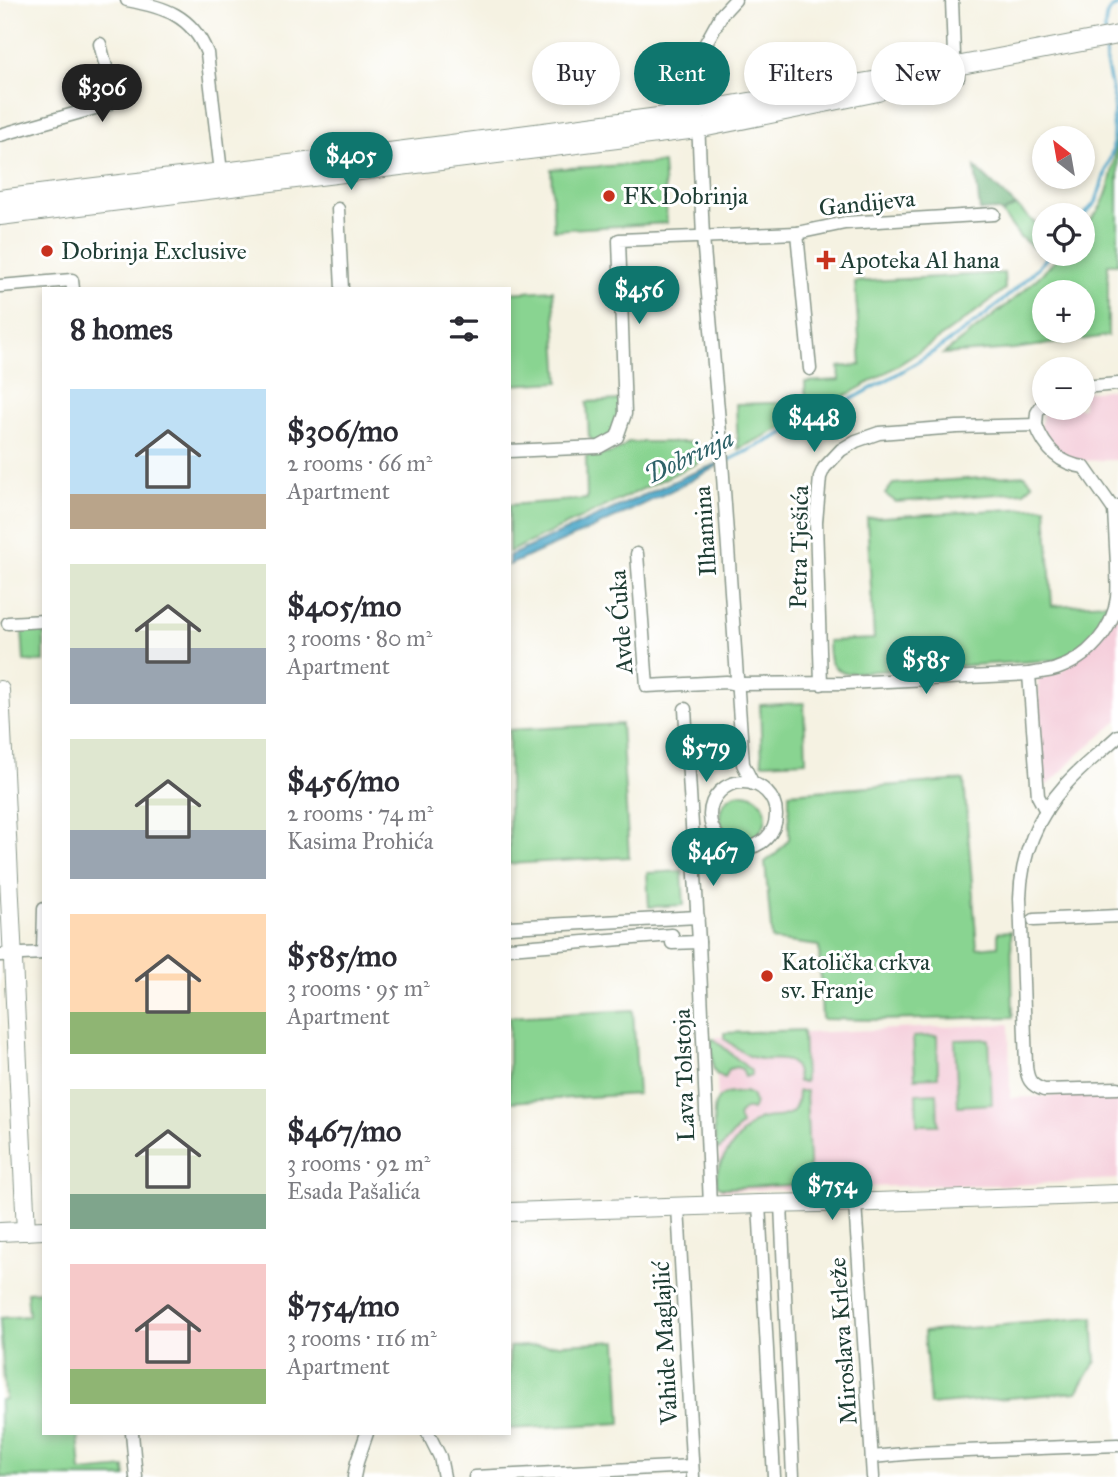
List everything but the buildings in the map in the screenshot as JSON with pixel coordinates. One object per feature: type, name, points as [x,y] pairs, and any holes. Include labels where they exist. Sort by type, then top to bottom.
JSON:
[{"type":"main road","points":[[965,69],[1057,47],[1118,36]]},
{"type":"main road","points":[[0,216],[823,102],[871,91]]},
{"type":"main road","points":[[0,200],[391,152],[697,120]]},
{"type":"main road","points":[[0,692],[6,955],[35,1231],[0,1232]]},
{"type":"main road","points":[[511,1212],[1118,1194]]},
{"type":"street","points":[[127,0],[183,18],[194,28],[202,41],[207,52],[222,172]]},
{"type":"street","name":"Ilhamina","points":[[735,0],[722,14],[702,50],[697,88],[697,120],[703,237],[720,433],[743,764],[753,784]]},
{"type":"street","points":[[952,0],[954,42]]},
{"type":"street","points":[[0,135],[109,104],[113,94],[100,44]]},
{"type":"street","points":[[338,209],[342,287]]},
{"type":"street","name":"Gandijeva","points":[[810,369],[797,233],[845,223],[994,214]]},
{"type":"street","points":[[511,451],[599,446],[618,437],[625,414],[619,240],[797,233]]},
{"type":"street","points":[[0,286],[73,284]]},
{"type":"street","points":[[1095,386],[1118,384]]},
{"type":"street","points":[[737,684],[821,684],[1029,674],[1069,664],[1098,642],[1113,617],[1118,595],[1116,508],[1084,467],[1070,464],[1056,456],[1041,438],[1035,425],[1036,420]]},
{"type":"street","name":"Petra Tješića","points":[[821,684],[816,522],[820,477],[824,468],[841,450],[879,433],[1035,425]]},
{"type":"street","name":"Avde Ćuka","points":[[637,554],[647,685],[726,682],[737,684]]},
{"type":"street","points":[[8,622],[42,621]]},
{"type":"street","points":[[1029,674],[1038,796],[1046,811]]},
{"type":"street","name":"Lava Tolstoja","points":[[685,709],[699,858],[698,917],[710,1206]]},
{"type":"street","points":[[1118,736],[1067,783],[1046,811],[1028,849],[1021,888],[1027,1076],[1034,1086],[1044,1090],[1118,1087]]},
{"type":"street","points":[[733,784],[743,764]]},
{"type":"street","points":[[699,858],[713,849],[753,847],[768,837],[773,830],[776,813],[774,804],[764,789],[743,782],[733,784],[713,801],[710,810],[712,828],[720,839],[731,846]]},
{"type":"street","points":[[699,858],[708,845],[712,828]]},
{"type":"street","points":[[1034,920],[1118,916]]},
{"type":"street","points":[[511,927],[698,917]]},
{"type":"street","points":[[511,948],[672,935],[672,943],[699,942]]},
{"type":"street","points":[[6,955],[42,953]]},
{"type":"street","name":"Miroslava Krleže","points":[[855,1203],[873,1477]]},
{"type":"street","points":[[759,1204],[775,1477]]},
{"type":"street","points":[[781,1204],[793,1477]]},
{"type":"street","name":"Vahide Maglajlić","points":[[678,1207],[693,1471]]},
{"type":"street","points":[[132,1435],[136,1477]]},
{"type":"street","points":[[354,1477],[366,1435]]},
{"type":"street","points":[[429,1435],[440,1457],[444,1477]]},
{"type":"street","points":[[872,1457],[1118,1445]]},
{"type":"street","points":[[475,1477],[693,1471]]},
{"type":"shaded area","points":[[1118,389],[1118,460],[1070,461],[1064,458],[1040,427],[1042,420],[1095,420],[1095,391]]},
{"type":"shaded area","points":[[1118,610],[1118,721],[1046,785],[1043,781],[1038,679],[1061,672]]},
{"type":"shaded area","points":[[1009,1024],[1010,1098],[1118,1093],[1118,1179],[1014,1185],[720,1191],[716,1037]]},
{"type":"green space","points":[[1118,132],[1118,264],[1108,264],[1108,336],[1095,338],[1095,280],[1035,280],[1050,266],[1095,266],[1095,214],[1111,179]]},
{"type":"green space","name":"FK Dobrinja","points":[[663,163],[667,223],[554,230],[551,169]]},
{"type":"green space","points":[[975,167],[1016,206],[1002,213],[997,210],[980,211]]},
{"type":"green space","points":[[1016,206],[1032,220],[1032,247],[1019,236],[1002,213]]},
{"type":"green space","points":[[1004,273],[1005,289],[918,352],[848,394],[738,449],[736,404],[806,402],[805,382],[840,380],[839,367],[861,365],[855,282]]},
{"type":"green space","points":[[1032,283],[1032,343],[1057,343],[943,354],[989,319]]},
{"type":"green space","points":[[553,290],[559,382],[511,385],[511,293]]},
{"type":"green space","points":[[620,400],[620,415],[613,434],[602,441],[594,442],[589,437],[587,402]]},
{"type":"green space","points":[[629,442],[696,442],[698,463],[511,551],[511,505],[587,499],[586,456],[619,450]]},
{"type":"green space","points":[[1025,475],[1033,484],[1024,492],[896,502],[885,494],[893,484]]},
{"type":"green space","points":[[1046,507],[1052,606],[1108,603],[1109,614],[1096,633],[1075,651],[1055,660],[845,673],[832,664],[828,641],[874,639],[867,518]]},
{"type":"green space","points":[[42,628],[42,662],[24,661],[22,629]]},
{"type":"green space","points":[[804,703],[806,761],[762,763],[760,705]]},
{"type":"green space","points":[[621,724],[629,857],[511,864],[511,730]]},
{"type":"green space","points":[[964,780],[977,948],[998,946],[998,932],[1011,931],[1013,1017],[822,1019],[819,946],[772,940],[765,862],[789,839],[789,793]]},
{"type":"green space","points":[[743,793],[760,799],[766,816],[760,833],[743,839],[726,833],[720,816],[726,799]]},
{"type":"green space","points":[[682,871],[684,905],[649,907],[647,873]]},
{"type":"green space","points":[[633,1010],[638,1094],[511,1102],[511,1017]]},
{"type":"green space","points":[[803,1030],[805,1082],[798,1082],[797,1071],[789,1061],[752,1057],[724,1038],[724,1033]]},
{"type":"green space","points":[[937,1036],[938,1077],[915,1078],[913,1037]]},
{"type":"green space","points":[[711,1039],[751,1071],[751,1075],[745,1077],[742,1069],[736,1067],[729,1069],[725,1078],[716,1074],[713,1068]]},
{"type":"green space","points":[[989,1039],[992,1104],[958,1106],[955,1040]]},
{"type":"green space","points":[[798,1091],[806,1091],[810,1184],[722,1188],[717,1185],[717,1173],[721,1163],[742,1134],[760,1119],[785,1116],[792,1112]]},
{"type":"green space","points":[[745,1092],[753,1097],[753,1108],[740,1113],[738,1117],[741,1125],[718,1150],[714,1119],[717,1100],[726,1094]]},
{"type":"green space","points":[[937,1093],[938,1125],[917,1125],[916,1094]]},
{"type":"green space","points":[[42,1291],[42,1435],[78,1435],[81,1472],[125,1468],[126,1477],[0,1477],[0,1400],[5,1399],[0,1318],[29,1316],[27,1292]]},
{"type":"green space","points":[[1093,1317],[1096,1361],[1077,1392],[930,1405],[924,1332]]},
{"type":"green space","points":[[617,1341],[621,1423],[511,1429],[511,1347]]},
{"type":"water","name":"Dobrinja","points":[[730,459],[649,502],[511,564],[511,555],[688,475]]},
{"type":"waterway","name":"Dobrinja","points":[[1105,32],[1108,12],[1118,6]]},
{"type":"waterway","name":"Dobrinja","points":[[1095,203],[1113,149],[1114,99],[1105,43]]},
{"type":"waterway","name":"Dobrinja","points":[[727,461],[857,396],[941,347],[981,319],[1038,266]]},
{"type":"place","name":"FK Dobrinja","points":[[609,196]]},
{"type":"place","name":"Dobrinja Exclusive","points":[[47,251]]},
{"type":"place","name":"Apoteka Al hana","points":[[826,260]]},
{"type":"place","name":"Katolička crkva sv. Franje","points":[[767,976]]}]
